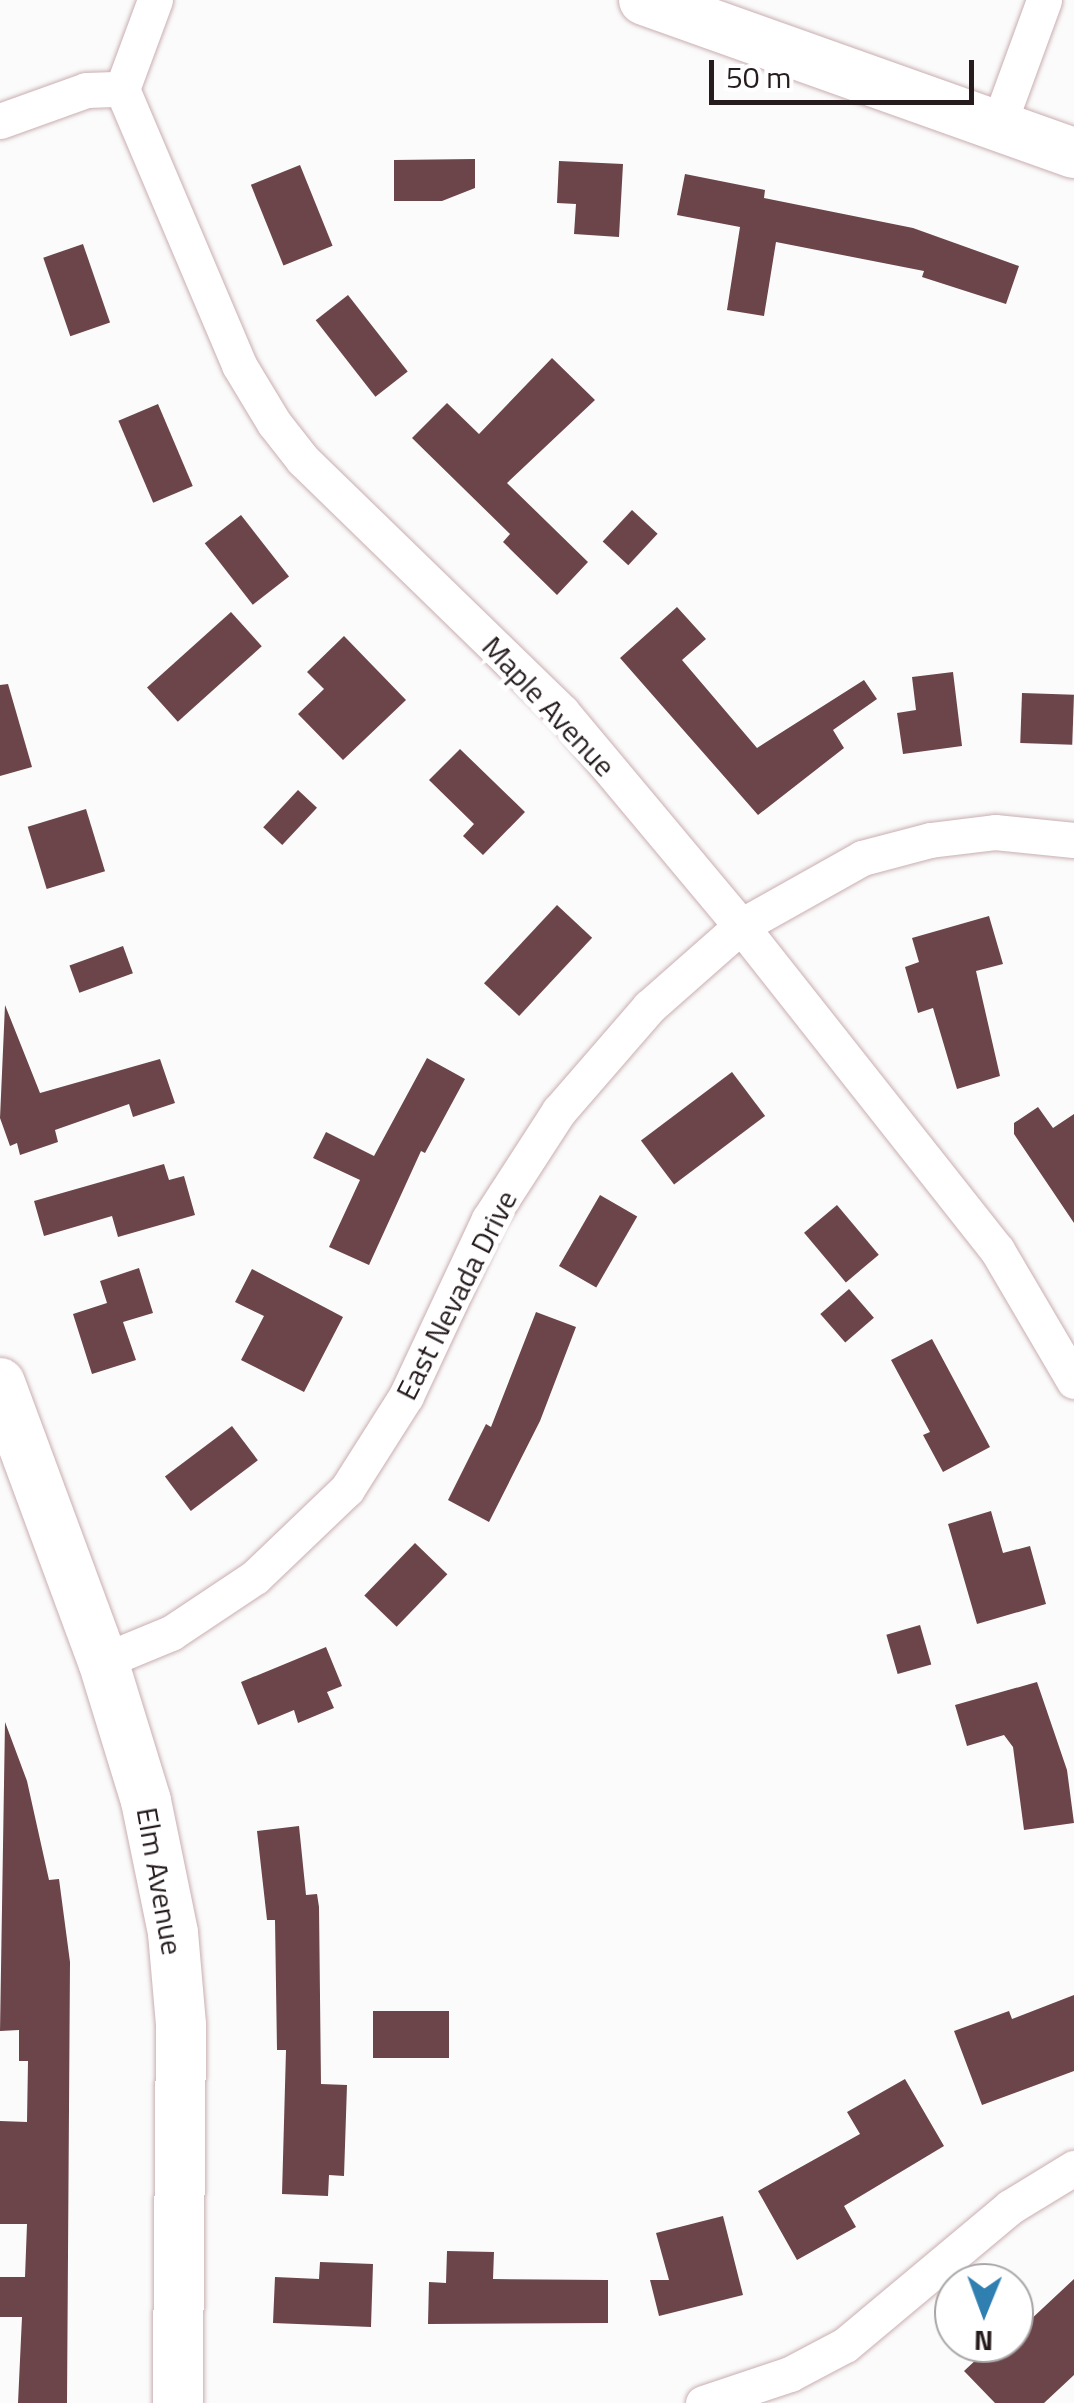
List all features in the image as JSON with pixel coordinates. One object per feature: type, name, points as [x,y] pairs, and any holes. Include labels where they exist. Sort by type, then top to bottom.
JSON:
[{"type":"street","points":[[0,120],[86,90],[122,88],[155,0]]},
{"type":"street","points":[[644,0],[1074,153]]},
{"type":"street","points":[[998,126],[1044,0]]},
{"type":"street","name":"Maple Avenue","points":[[122,88],[240,364],[274,424],[302,460],[562,712],[742,926],[996,1250],[1074,1382]]},
{"type":"street","name":"East Nevada Drive","points":[[103,1661],[172,1633],[255,1578],[348,1489],[399,1410],[489,1219],[559,1110],[649,1007],[742,926],[862,858],[930,840],[996,832],[1074,840]]},
{"type":"street","name":"Elm Avenue","points":[[0,1383],[103,1661],[146,1801],[172,1933],[181,2026],[178,2403]]},
{"type":"street","points":[[703,2403],[790,2374],[845,2345],[1010,2208],[1074,2168]]},
{"type":"building","points":[[475,159],[475,188],[442,201],[394,201],[394,160]]},
{"type":"building","points":[[559,161],[623,164],[619,237],[574,234],[576,204],[557,203]]},
{"type":"building","points":[[300,165],[333,246],[283,266],[251,185]]},
{"type":"building","points":[[685,174],[765,190],[764,198],[913,228],[1019,266],[1006,304],[922,277],[924,271],[776,242],[764,316],[727,310],[740,227],[677,215]]},
{"type":"building","points":[[83,244],[110,322],[70,336],[43,258]]},
{"type":"building","points":[[348,295],[408,371],[375,397],[316,320]]},
{"type":"building","points":[[552,358],[595,400],[507,483],[588,562],[557,595],[503,542],[510,534],[412,438],[447,403],[479,434]]},
{"type":"building","points":[[158,404],[193,486],[153,503],[118,421]]},
{"type":"building","points":[[632,510],[658,534],[628,565],[603,541]]},
{"type":"building","points":[[241,515],[289,576],[253,605],[205,543]]},
{"type":"building","points":[[677,607],[706,639],[682,660],[757,748],[864,680],[877,699],[833,730],[844,748],[758,815],[620,658]]},
{"type":"building","points":[[231,612],[262,646],[178,722],[147,688]]},
{"type":"building","points":[[344,636],[406,700],[343,760],[298,714],[324,689],[307,672]]},
{"type":"building","points":[[953,672],[962,746],[903,754],[897,713],[916,710],[912,677]]},
{"type":"building","points":[[8,684],[32,767],[0,776],[0,685]]},
{"type":"building","points":[[1022,693],[1074,695],[1072,745],[1020,743]]},
{"type":"building","points":[[460,749],[525,812],[483,855],[463,836],[474,824],[429,780]]},
{"type":"building","points":[[298,790],[317,808],[282,845],[263,827]]},
{"type":"building","points":[[86,809],[105,871],[47,889],[28,827]]},
{"type":"building","points":[[557,905],[592,938],[519,1016],[484,983]]},
{"type":"building","points":[[989,916],[1003,964],[976,971],[1000,1076],[957,1089],[933,1008],[918,1013],[905,967],[919,962],[912,938]]},
{"type":"building","points":[[123,946],[133,973],[79,993],[69,965]]},
{"type":"building","points":[[5,1005],[40,1093],[160,1059],[175,1103],[133,1117],[129,1104],[55,1130],[58,1142],[20,1155],[17,1143],[10,1146],[0,1118]]},
{"type":"building","points":[[427,1058],[465,1079],[425,1153],[421,1151],[369,1265],[329,1247],[360,1180],[313,1158],[326,1132],[374,1156]]},
{"type":"building","points":[[732,1072],[765,1116],[674,1185],[641,1141]]},
{"type":"building","points":[[1038,1107],[1053,1128],[1074,1114],[1074,1223],[1014,1134],[1014,1123]]},
{"type":"building","points":[[164,1164],[169,1180],[184,1176],[195,1215],[118,1237],[112,1216],[44,1236],[34,1201]]},
{"type":"building","points":[[600,1195],[637,1216],[596,1288],[559,1266]]},
{"type":"building","points":[[837,1205],[879,1255],[846,1282],[804,1233]]},
{"type":"building","points":[[139,1268],[153,1313],[123,1322],[136,1360],[92,1374],[73,1314],[107,1303],[100,1281]]},
{"type":"building","points":[[252,1269],[343,1317],[304,1392],[241,1360],[264,1316],[235,1302]]},
{"type":"building","points":[[849,1289],[874,1318],[845,1343],[820,1314]]},
{"type":"building","points":[[536,1312],[576,1327],[540,1421],[489,1522],[448,1500],[486,1424],[491,1427]]},
{"type":"building","points":[[932,1339],[990,1447],[943,1472],[923,1435],[930,1432],[891,1360]]},
{"type":"building","points":[[232,1426],[258,1460],[191,1511],[165,1477]]},
{"type":"building","points":[[991,1511],[1003,1553],[1030,1546],[1046,1604],[977,1624],[948,1524]]},
{"type":"building","points":[[415,1543],[447,1574],[397,1627],[364,1596]]},
{"type":"building","points":[[920,1625],[931,1664],[898,1674],[886,1635]]},
{"type":"building","points":[[326,1647],[342,1686],[327,1692],[334,1708],[298,1723],[294,1710],[258,1725],[241,1682]]},
{"type":"building","points":[[1037,1682],[1067,1770],[1074,1823],[1024,1830],[1013,1747],[1004,1735],[967,1746],[955,1705]]},
{"type":"building","points":[[5,1722],[27,1781],[49,1880],[59,1879],[70,1962],[67,2403],[18,2403],[22,2317],[0,2317],[0,2277],[25,2277],[27,2224],[0,2224],[0,2121],[27,2122],[28,2061],[19,2061],[19,2030],[0,2031]]},
{"type":"building","points":[[299,1826],[306,1895],[317,1894],[319,1907],[321,2084],[347,2085],[344,2176],[329,2175],[328,2196],[282,2194],[286,2050],[277,2050],[275,1920],[267,1920],[257,1831]]},
{"type":"building","points":[[1074,1995],[1074,2071],[982,2105],[954,2031],[1009,2011],[1012,2019]]},
{"type":"building","points":[[373,2011],[449,2011],[449,2058],[373,2058]]},
{"type":"building","points":[[905,2079],[944,2146],[844,2206],[856,2227],[797,2260],[758,2191],[860,2134],[847,2112]]},
{"type":"building","points":[[723,2216],[743,2295],[659,2316],[650,2280],[669,2280],[656,2233]]},
{"type":"building","points":[[447,2251],[494,2252],[493,2279],[608,2280],[608,2323],[428,2324],[429,2282],[446,2283]]},
{"type":"building","points":[[320,2262],[373,2264],[371,2327],[273,2323],[275,2277],[319,2279]]},
{"type":"building","points":[[1074,2279],[1074,2375],[1044,2403],[995,2403],[964,2371],[973,2363],[1034,2363],[1034,2316]]}]
